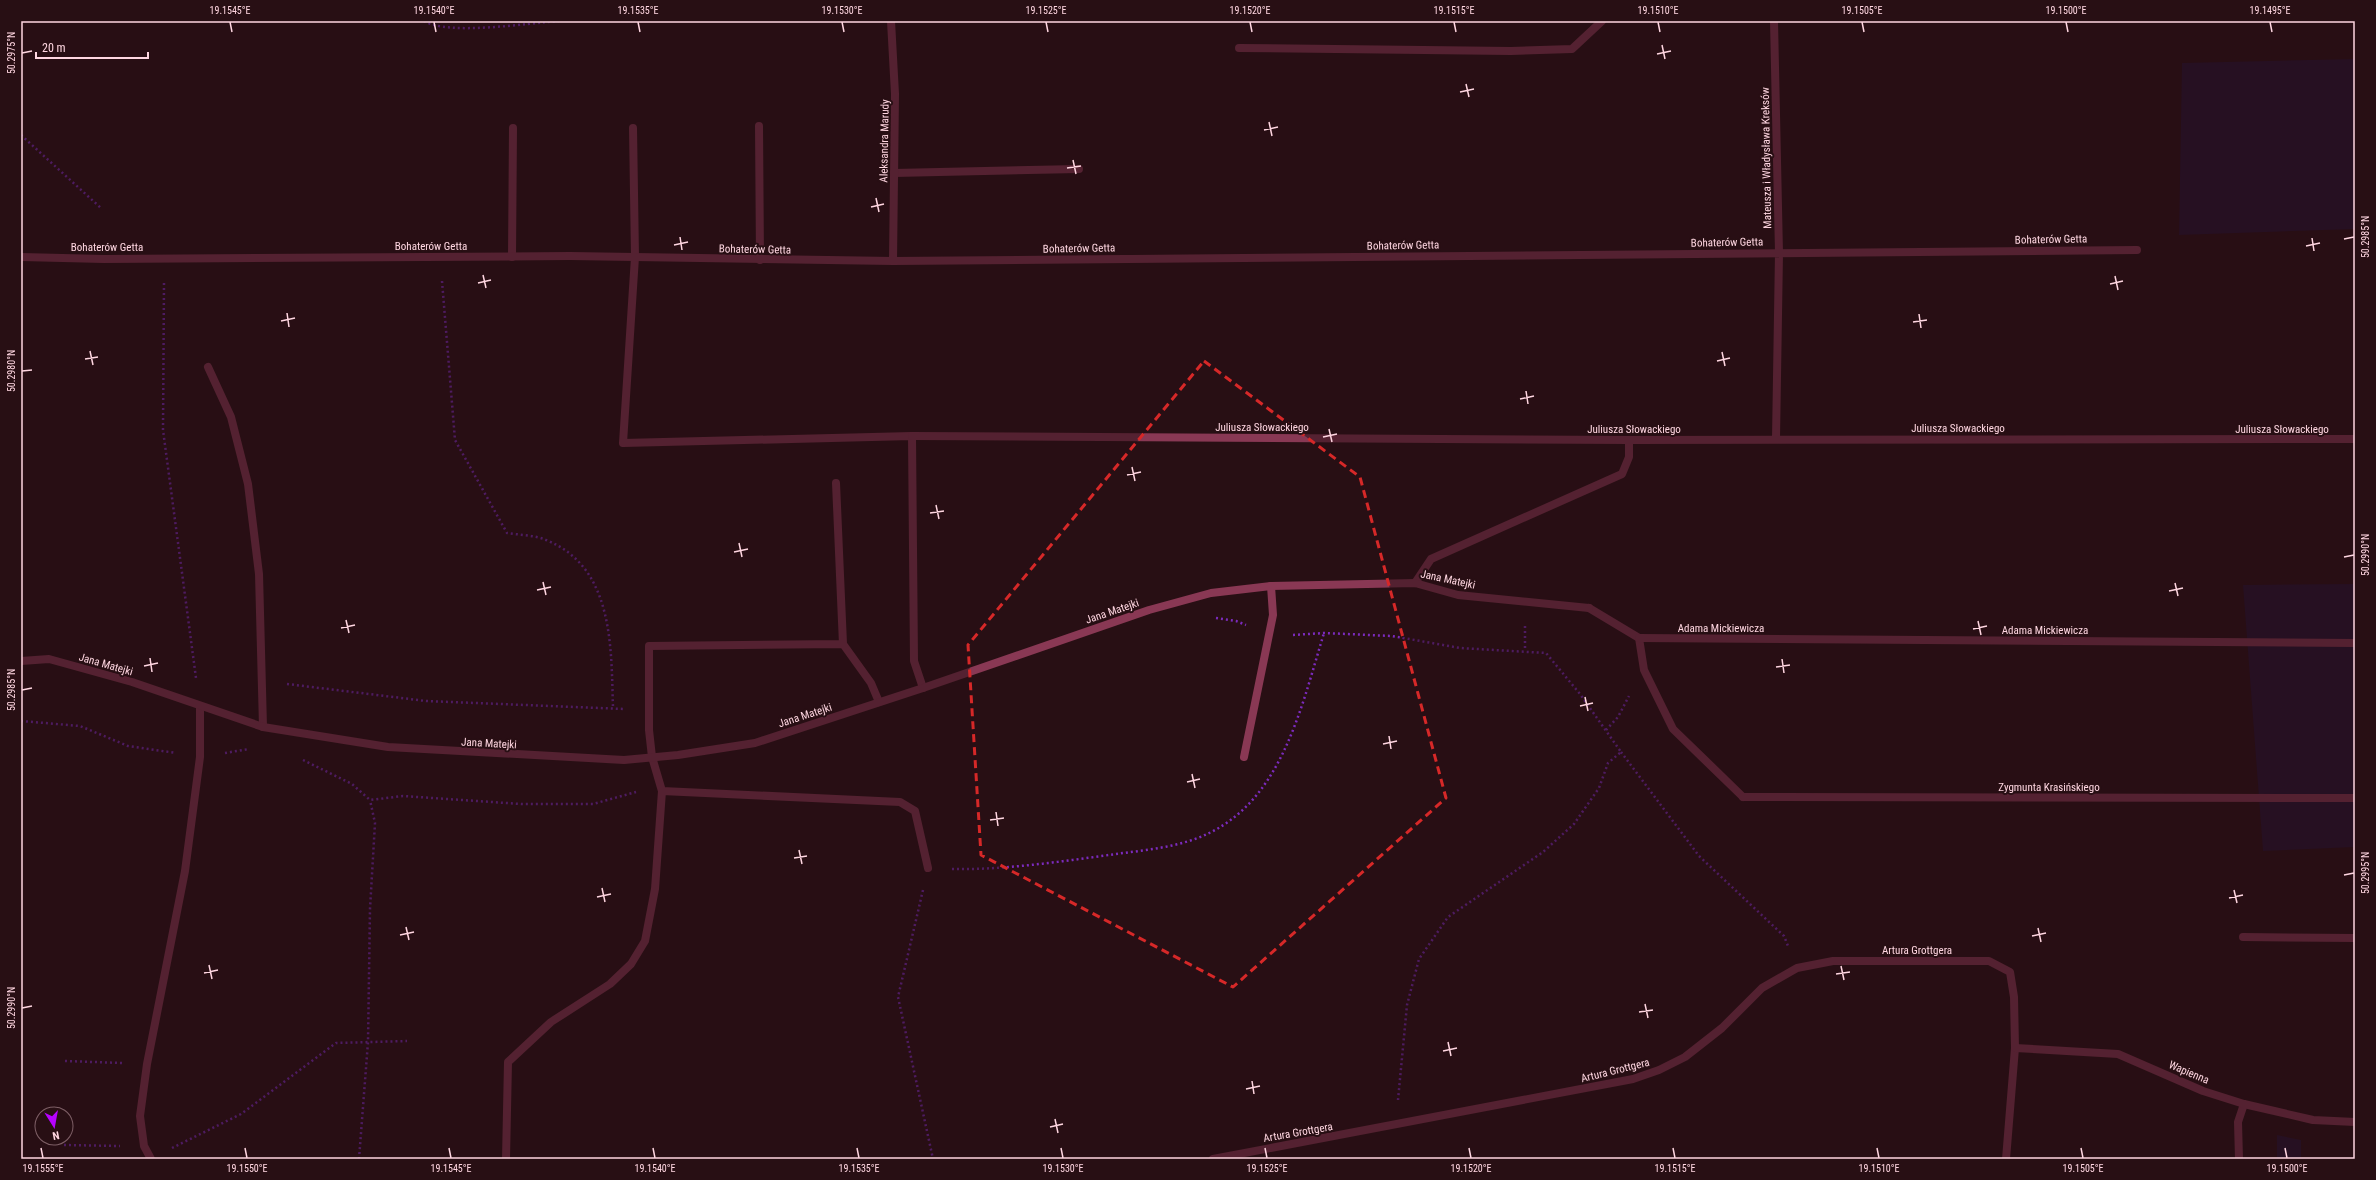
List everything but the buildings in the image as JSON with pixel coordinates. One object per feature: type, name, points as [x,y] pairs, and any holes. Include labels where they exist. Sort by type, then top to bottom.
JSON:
[{"type":"street","name":"Aleksandra Marudy","points":[[891,21],[895,94],[893,261]]},
{"type":"street","points":[[1239,48],[1511,51],[1572,49],[1602,21]]},
{"type":"street","name":"Mateusza i Władysława Kreksów","points":[[1774,21],[1779,253],[1776,439]]},
{"type":"street","points":[[759,126],[760,260]]},
{"type":"street","points":[[512,257],[514,128]]},
{"type":"street","points":[[634,128],[635,257]]},
{"type":"street","points":[[894,173],[1079,168]]},
{"type":"street","name":"Bohaterów Getta","points":[[21,257],[635,257],[893,261],[2137,250]]},
{"type":"street","name":"Juliusza Słowackiego","points":[[635,257],[623,443],[912,436],[1629,440],[2355,440]]},
{"type":"street","points":[[208,367],[231,418],[248,484],[259,574],[263,727]]},
{"type":"street","points":[[912,436],[914,661],[923,688]]},
{"type":"street","points":[[1415,584],[1432,559],[1622,474],[1629,456],[1629,440]]},
{"type":"street","points":[[836,483],[843,644],[871,683],[879,702]]},
{"type":"street","name":"Jana Matejki","points":[[21,662],[49,659],[132,682],[263,727],[388,748],[624,760],[755,743],[923,688],[1149,610],[1211,593],[1271,586],[1415,584],[1458,595],[1589,608],[1639,638]]},
{"type":"street","points":[[1244,757],[1271,629],[1273,615],[1271,586]]},
{"type":"street","points":[[1639,638],[1644,670]]},
{"type":"street","name":"Adama Mickiewicza","points":[[1639,638],[2355,643]]},
{"type":"street","points":[[506,1159],[508,1062],[551,1022],[610,984],[631,964],[645,941],[655,889],[662,791],[652,757],[649,711],[649,646],[843,644]]},
{"type":"street","name":"Zygmunta Krasińskiego","points":[[1644,670],[1673,729],[1743,797],[2355,798]]},
{"type":"street","points":[[151,1159],[144,1146],[140,1116],[147,1064],[185,871],[200,757],[200,706]]},
{"type":"street","points":[[662,791],[900,802],[915,811],[928,868]]},
{"type":"street","points":[[2243,937],[2355,938]]},
{"type":"street","name":"Artura Grottgera","points":[[1213,1159],[1396,1126],[1632,1079],[1659,1070],[1685,1057],[1722,1028],[1762,988],[1797,968],[1833,961],[1989,961],[2010,972],[2014,997],[2015,1048]]},
{"type":"street","points":[[2006,1159],[2015,1048]]},
{"type":"street","name":"Wapienna","points":[[2015,1048],[2118,1054],[2203,1091],[2244,1104],[2314,1120],[2355,1122]]},
{"type":"street","points":[[2239,1159],[2238,1122],[2244,1104]]},
{"type":"path","points":[[424,21],[446,27],[468,28],[559,21]]},
{"type":"path","points":[[21,135],[102,209]]},
{"type":"path","points":[[164,257],[163,430],[179,562],[200,706]]},
{"type":"path","points":[[440,257],[455,440],[507,533],[545,539],[570,552],[597,586],[611,635],[613,708]]},
{"type":"path","points":[[933,1159],[898,997],[928,868],[966,869],[1072,860],[1169,847],[1193,840],[1213,831],[1241,813],[1268,782],[1282,758],[1295,728],[1324,633]]},
{"type":"path","points":[[1606,730],[1618,717],[1644,670]]},
{"type":"path","points":[[1564,674],[1699,856],[1784,936]]},
{"type":"path","points":[[262,681],[426,701],[613,708],[649,711]]},
{"type":"path","points":[[1396,1126],[1407,1005],[1419,959],[1448,917],[1543,852],[1574,824],[1599,788],[1608,763],[1621,752]]},
{"type":"path","points":[[359,1159],[368,1042],[370,909],[375,823],[370,800]]},
{"type":"path","points":[[165,1152],[241,1114],[336,1043],[407,1041]]},
{"type":"path","points":[[65,1061],[147,1064]]},
{"type":"path","points":[[74,1145],[144,1146]]},
{"type":"highlighted area","points":[[1204,361],[1360,477],[1446,798],[1233,987],[981,855],[968,645]]},
{"type":"shaded area","points":[[2355,59],[2355,229],[2179,235],[2182,63]]},
{"type":"shaded area","points":[[2355,584],[2355,847],[2263,851],[2243,585]]},
{"type":"shaded area","points":[[2277,1135],[2301,1140],[2301,1159],[2277,1159]]}]
